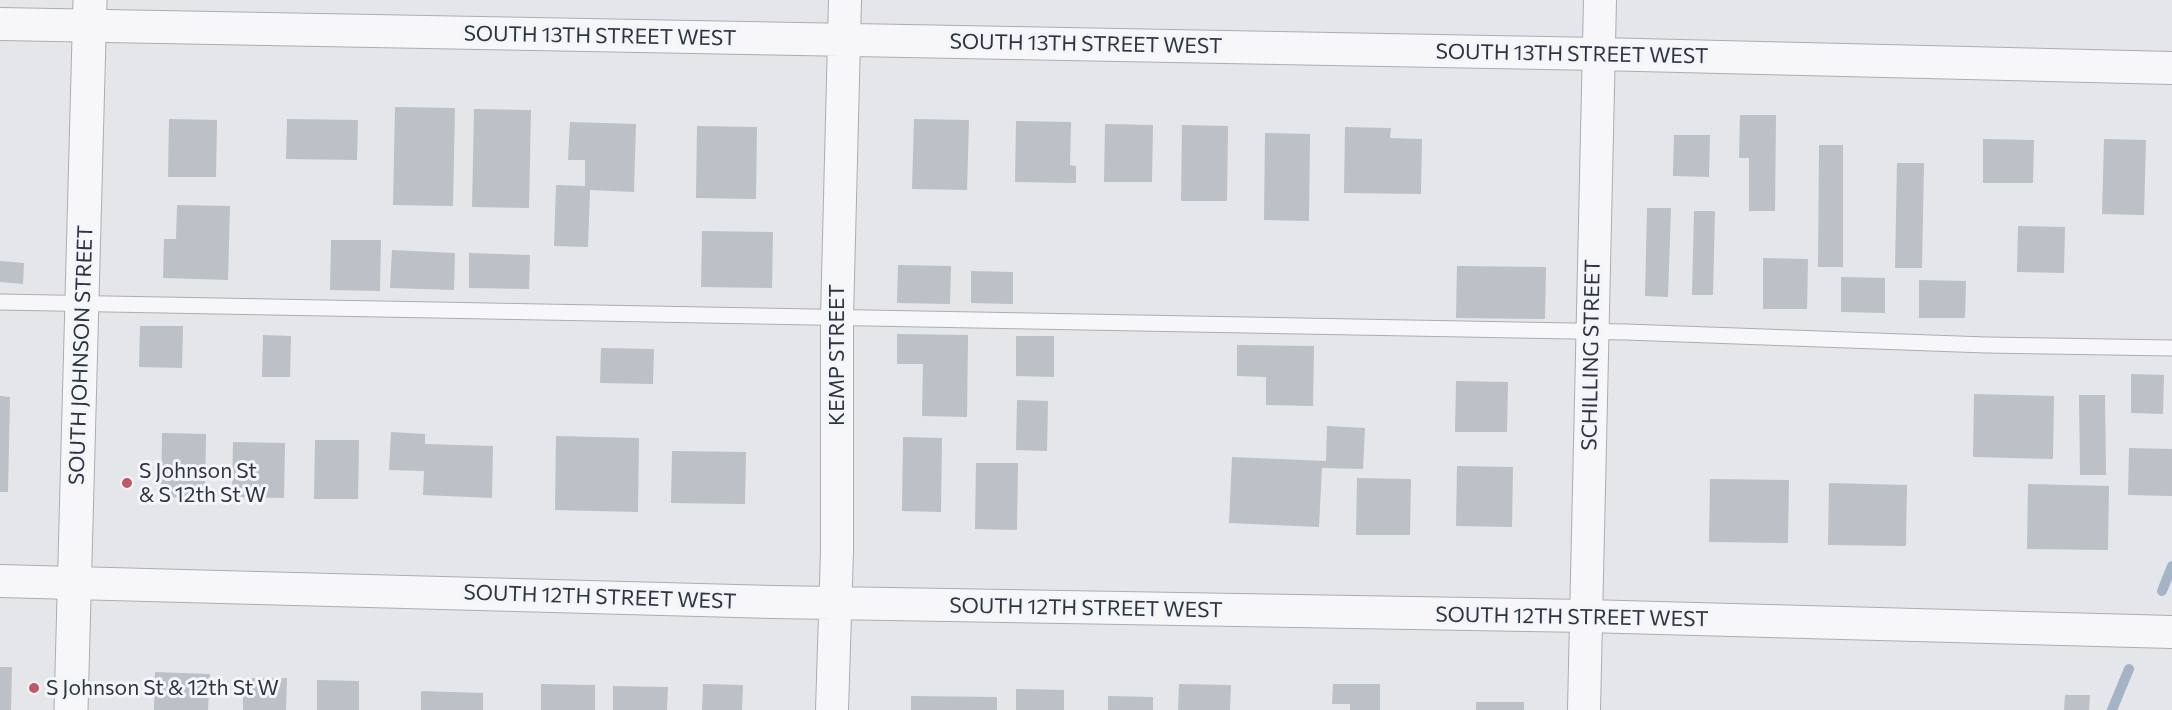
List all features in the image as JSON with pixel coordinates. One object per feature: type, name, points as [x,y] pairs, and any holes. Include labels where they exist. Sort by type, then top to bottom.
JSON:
[{"type":"street","name":"KEMP STREET","points":[[832,710],[837,318],[845,0]]},
{"type":"street","name":"SCHILLING STREET","points":[[1584,710],[1600,0]]},
{"type":"street","name":"SOUTH 13TH STREET WEST","points":[[0,24],[90,13],[844,40],[1599,54],[2172,68]]},
{"type":"street","name":"SOUTH JOHNSON STREET","points":[[71,710],[90,13]]},
{"type":"street","name":"SOUTH 12TH STREET WEST","points":[[0,581],[835,603],[1586,616],[2172,632]]},
{"type":"lane","points":[[0,302],[1592,332],[2172,348]]},
{"type":"building","points":[[395,107],[455,108],[453,206],[393,205]]},
{"type":"building","points":[[474,109],[531,110],[529,208],[472,207]]},
{"type":"building","points":[[1740,115],[1776,115],[1775,211],[1749,211],[1749,158],[1739,158]]},
{"type":"building","points":[[169,119],[217,120],[216,177],[168,177]]},
{"type":"building","points":[[287,119],[358,120],[357,160],[286,159]]},
{"type":"building","points":[[914,119],[969,120],[967,190],[912,189]]},
{"type":"building","points":[[1016,121],[1071,122],[1070,165],[1076,166],[1076,183],[1015,182]]},
{"type":"building","points":[[570,122],[636,124],[634,192],[590,190],[588,247],[554,246],[556,185],[585,186],[585,160],[568,160]]},
{"type":"building","points":[[1105,124],[1153,125],[1152,182],[1104,182]]},
{"type":"building","points":[[1182,125],[1228,126],[1227,201],[1181,201]]},
{"type":"building","points":[[697,126],[757,127],[756,199],[696,198]]},
{"type":"building","points":[[1345,127],[1391,128],[1390,138],[1422,139],[1421,194],[1344,193]]},
{"type":"building","points":[[1265,133],[1310,134],[1309,221],[1264,220]]},
{"type":"building","points":[[1674,135],[1710,135],[1709,177],[1673,176]]},
{"type":"building","points":[[1983,139],[2034,140],[2033,183],[1983,183]]},
{"type":"building","points":[[2104,139],[2146,140],[2144,215],[2102,214]]},
{"type":"building","points":[[1819,145],[1843,145],[1843,267],[1818,267]]},
{"type":"building","points":[[1897,163],[1924,163],[1922,268],[1895,268]]},
{"type":"building","points":[[177,205],[230,206],[228,280],[163,278],[164,239],[176,239]]},
{"type":"building","points":[[1647,208],[1671,208],[1668,297],[1645,296]]},
{"type":"building","points":[[1694,211],[1715,211],[1713,295],[1692,295]]},
{"type":"building","points":[[2018,226],[2065,227],[2064,273],[2017,272]]},
{"type":"building","points":[[702,231],[773,232],[772,288],[701,287]]},
{"type":"building","points":[[331,240],[381,240],[380,291],[330,290]]},
{"type":"building","points":[[392,250],[455,253],[454,290],[390,288]]},
{"type":"building","points":[[469,253],[530,255],[529,289],[469,288]]},
{"type":"building","points":[[1763,258],[1808,259],[1807,309],[1763,309]]},
{"type":"building","points":[[0,261],[24,263],[23,284],[0,282]]},
{"type":"building","points":[[898,265],[951,266],[950,304],[897,303]]},
{"type":"building","points":[[1457,266],[1546,267],[1545,319],[1456,318]]},
{"type":"building","points":[[971,271],[1013,272],[1013,304],[971,303]]},
{"type":"building","points":[[1841,277],[1885,278],[1885,313],[1841,312]]},
{"type":"building","points":[[1919,280],[1966,281],[1965,318],[1919,318]]},
{"type":"building","points":[[140,326],[183,326],[182,368],[139,367]]},
{"type":"building","points":[[897,334],[968,335],[967,417],[922,416],[923,364],[897,364]]},
{"type":"building","points":[[263,335],[291,336],[290,377],[262,377]]},
{"type":"building","points":[[1016,336],[1054,336],[1054,377],[1016,376]]},
{"type":"building","points":[[1237,345],[1314,346],[1313,406],[1266,405],[1266,377],[1237,376]]},
{"type":"building","points":[[601,348],[654,349],[653,384],[600,383]]},
{"type":"building","points":[[2131,374],[2164,375],[2163,414],[2131,413]]},
{"type":"building","points":[[1456,381],[1508,382],[1507,432],[1455,432]]},
{"type":"building","points":[[1974,394],[2054,396],[2053,459],[1973,457]]},
{"type":"building","points":[[2079,395],[2105,395],[2106,475],[2080,475]]},
{"type":"building","points":[[0,396],[10,397],[8,492],[0,492]]},
{"type":"building","points":[[1017,400],[1048,401],[1047,451],[1016,450]]},
{"type":"building","points":[[1327,426],[1365,428],[1363,469],[1322,468],[1319,527],[1229,523],[1232,457],[1326,461]]},
{"type":"building","points":[[391,432],[425,434],[425,444],[493,446],[492,498],[423,495],[424,471],[389,470]]},
{"type":"building","points":[[162,433],[206,434],[205,498],[161,497]]},
{"type":"building","points":[[556,436],[639,438],[638,512],[555,510]]},
{"type":"building","points":[[903,437],[942,438],[941,512],[902,511]]},
{"type":"building","points":[[315,440],[359,440],[358,499],[314,499]]},
{"type":"building","points":[[233,442],[285,443],[284,498],[232,497]]},
{"type":"building","points":[[2129,448],[2172,449],[2172,496],[2128,495]]},
{"type":"building","points":[[672,451],[746,452],[745,504],[671,503]]},
{"type":"building","points":[[976,463],[1018,463],[1017,530],[975,529]]},
{"type":"building","points":[[1457,466],[1513,467],[1512,527],[1456,526]]},
{"type":"building","points":[[1357,478],[1411,479],[1410,535],[1356,535]]},
{"type":"building","points":[[1710,479],[1789,480],[1788,543],[1709,542]]},
{"type":"building","points":[[1829,483],[1907,485],[1906,546],[1828,545]]},
{"type":"building","points":[[2028,484],[2109,486],[2108,550],[2027,549]]},
{"type":"building","points":[[0,667],[12,667],[11,710],[0,710]]},
{"type":"building","points":[[155,672],[210,674],[208,710],[154,710]]},
{"type":"building","points":[[243,678],[287,678],[286,710],[243,710]]},
{"type":"building","points":[[317,680],[359,681],[359,710],[317,710]]},
{"type":"building","points":[[541,684],[595,685],[595,710],[541,710]]},
{"type":"building","points":[[703,684],[743,685],[742,710],[702,710]]},
{"type":"building","points":[[1179,684],[1231,685],[1230,710],[1178,710]]},
{"type":"building","points":[[1333,684],[1380,684],[1380,710],[1350,710],[1350,704],[1332,704]]},
{"type":"building","points":[[613,686],[668,687],[667,710],[613,710]]},
{"type":"building","points":[[1016,689],[1064,690],[1064,710],[1016,710]]},
{"type":"building","points":[[421,691],[483,693],[483,710],[421,710]]},
{"type":"building","points":[[2065,695],[2090,695],[2089,710],[2064,710]]},
{"type":"building","points":[[911,696],[997,697],[997,710],[911,710]]},
{"type":"building","points":[[1108,696],[1153,697],[1153,710],[1108,710]]},
{"type":"building","points":[[1476,702],[1524,702],[1524,710],[1476,710]]},
{"type":"waterway","points":[[2162,591],[2172,566]]},
{"type":"waterway","points":[[2112,710],[2129,669]]},
{"type":"place","name":"S Johnson St & S 12th St W","points":[[127,483]]},
{"type":"place","name":"S Johnson St & 12th St W","points":[[34,688]]}]
